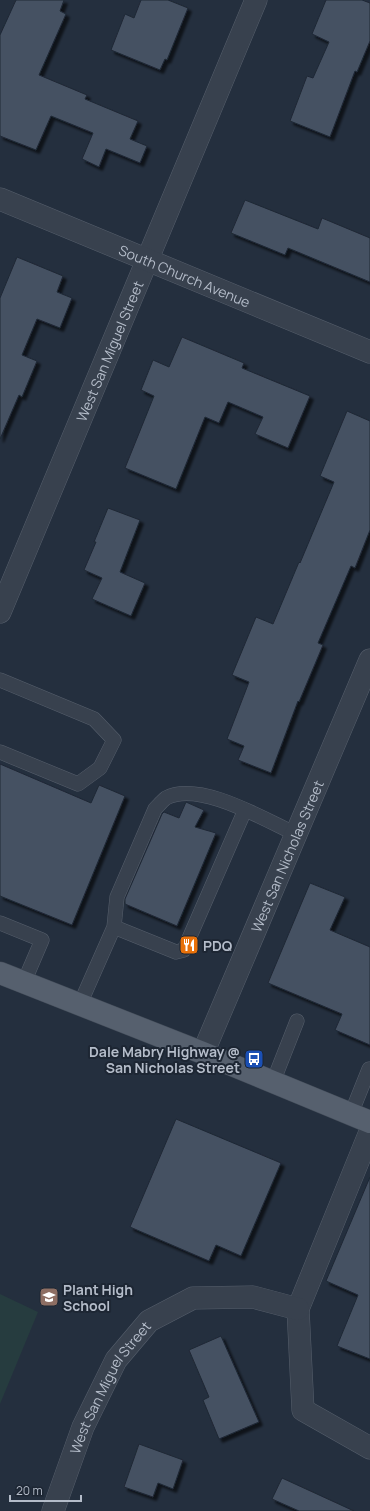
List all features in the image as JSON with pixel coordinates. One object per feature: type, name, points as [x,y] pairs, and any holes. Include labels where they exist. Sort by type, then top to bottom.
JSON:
[{"type":"main road","points":[[0,973],[203,1053],[360,1118]]},
{"type":"street","name":"West San Miguel Street","points":[[3,599],[256,0]]},
{"type":"street","name":"South Church Avenue","points":[[0,200],[370,352]]},
{"type":"street","name":"West San Nicholas Street","points":[[203,1053],[370,660]]},
{"type":"street","points":[[370,1132],[298,1309],[303,1410],[370,1448]]},
{"type":"street","name":"West San Miguel Street","points":[[52,1511],[83,1427],[116,1360],[149,1321],[193,1298],[253,1297],[298,1309]]},
{"type":"lane","points":[[0,680],[94,719],[114,740],[100,768],[78,784],[0,752]]},
{"type":"lane","points":[[80,1004],[114,927],[117,897],[155,809],[165,799],[177,794],[201,795],[222,799],[296,834]]},
{"type":"lane","points":[[114,927],[176,952],[184,950],[244,810]]},
{"type":"lane","points":[[0,923],[42,940],[24,982]]},
{"type":"lane","points":[[273,1082],[297,1022]]},
{"type":"lane","points":[[360,1118],[369,1069]]},
{"type":"green space","points":[[0,1294],[38,1312],[0,1404]]},
{"type":"building","points":[[16,0],[64,0],[60,11],[66,14],[39,75],[87,95],[85,99],[138,121],[130,139],[147,146],[140,163],[106,149],[99,167],[82,159],[93,133],[51,116],[36,150],[0,136],[0,35]]},
{"type":"building","points":[[141,0],[168,0],[188,8],[167,60],[165,59],[160,70],[111,50],[125,14],[134,18]]},
{"type":"building","points":[[326,0],[362,0],[370,3],[370,41],[357,72],[355,71],[330,137],[290,121],[307,76],[313,78],[329,42],[312,34]]},
{"type":"building","points":[[245,200],[318,229],[322,218],[370,238],[370,282],[288,248],[285,255],[231,233]]},
{"type":"building","points":[[17,257],[63,276],[57,292],[72,298],[60,328],[37,319],[22,355],[37,361],[22,397],[19,395],[0,439],[0,298]]},
{"type":"building","points":[[182,337],[244,363],[242,368],[310,396],[288,448],[255,434],[263,417],[228,402],[219,423],[205,417],[176,489],[125,468],[154,396],[141,390],[153,360],[169,367]]},
{"type":"building","points":[[347,411],[370,421],[370,530],[355,568],[351,566],[318,643],[323,645],[299,702],[298,701],[271,773],[238,760],[244,746],[227,739],[249,682],[232,675],[256,617],[273,624],[299,562],[300,563],[334,482],[320,476]]},
{"type":"building","points":[[108,508],[140,520],[120,572],[145,583],[131,616],[92,599],[102,578],[84,570]]},
{"type":"building","points":[[0,764],[91,803],[99,785],[125,796],[72,925],[0,896]]},
{"type":"building","points":[[186,802],[204,810],[195,827],[216,833],[177,926],[125,904],[125,899],[162,814],[164,812],[179,818]]},
{"type":"building","points":[[310,883],[345,897],[330,930],[370,947],[370,1045],[335,1030],[342,1014],[268,983]]},
{"type":"building","points":[[176,1119],[281,1163],[241,1256],[216,1245],[209,1261],[130,1227]]},
{"type":"building","points":[[370,1177],[370,1359],[337,1346],[358,1295],[326,1281]]},
{"type":"building","points":[[221,1336],[259,1422],[219,1439],[203,1400],[209,1397],[189,1350]]},
{"type":"building","points":[[139,1444],[183,1460],[173,1489],[158,1483],[153,1497],[124,1487]]},
{"type":"building","points":[[282,1478],[354,1511],[299,1511],[272,1499]]},
{"type":"place","name":"PDQ","points":[[189,945]]},
{"type":"place","name":"Dale Mabry Highway @ San Nicholas Street","points":[[254,1059]]},
{"type":"place","name":"Plant High School","points":[[49,1297]]}]
